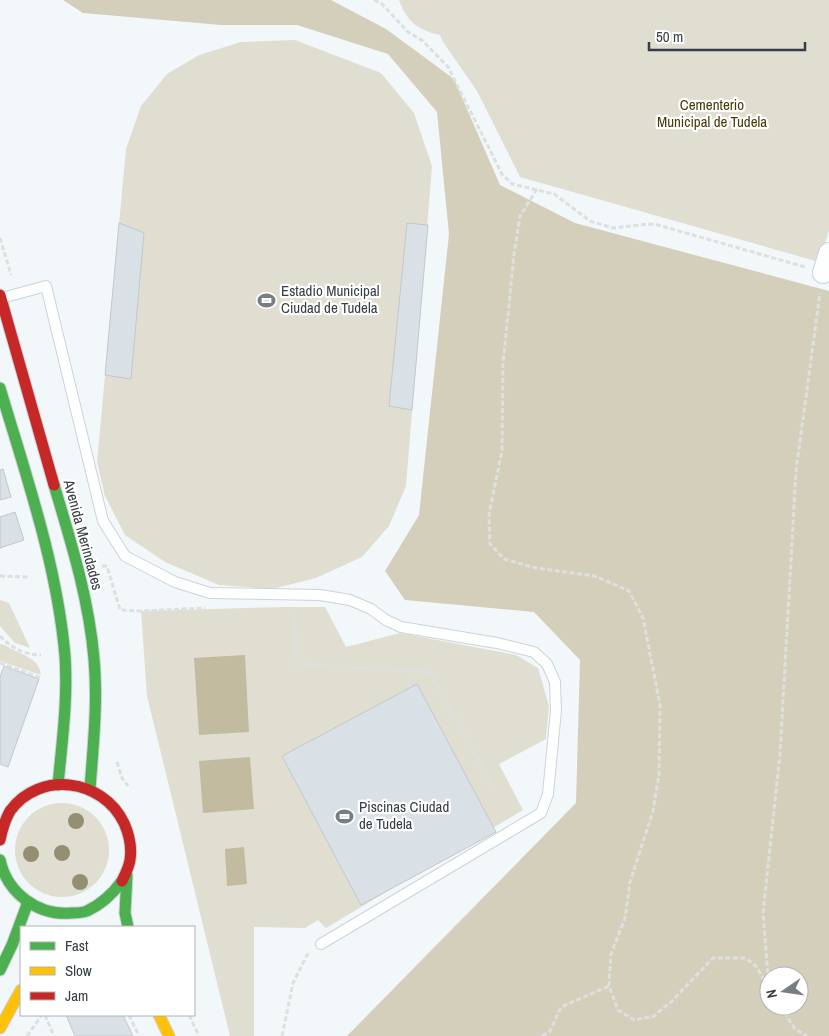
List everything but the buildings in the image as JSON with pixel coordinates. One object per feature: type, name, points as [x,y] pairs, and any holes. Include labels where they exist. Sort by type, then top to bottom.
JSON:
[{"type":"main road","name":"Avenida Merindades","points":[[0,297],[83,585],[94,660],[94,731],[90,789]]},
{"type":"main road","points":[[0,388],[54,579],[64,641],[65,713],[58,785]]},
{"type":"main road","points":[[1,832],[11,812],[24,798],[40,788],[74,785],[90,789],[108,799],[122,815],[130,834],[132,855],[127,876],[125,913],[128,926]]},
{"type":"main road","points":[[0,860],[2,870],[11,889],[42,911],[57,918],[79,914],[108,901],[127,876]]},
{"type":"main road","points":[[0,970],[12,945],[28,902]]},
{"type":"main road","points":[[79,914],[90,923]]},
{"type":"main road","points":[[0,1028],[20,992]]},
{"type":"main road","points":[[148,1016],[157,1036]]},
{"type":"main road","points":[[159,1016],[169,1036]]},
{"type":"street","points":[[823,273],[829,253]]},
{"type":"lane","points":[[0,297],[46,286],[103,521],[125,556],[175,582],[210,593],[320,595],[350,600],[401,627],[497,642],[534,652],[547,664],[555,682],[556,710],[548,794],[541,813],[321,944]]},
{"type":"path","points":[[374,0],[382,4],[408,32],[423,41],[448,67],[502,174],[512,184],[554,194],[590,221],[613,228],[648,224],[658,225],[823,273],[796,471],[780,754],[763,912],[767,966]]},
{"type":"path","points":[[537,190],[520,216],[514,254],[503,364],[502,451],[489,514],[490,544],[504,559],[536,568],[595,576],[629,592],[643,618],[660,705],[659,775],[653,810],[630,882],[625,918],[611,954],[609,986],[618,1010],[634,1020],[654,1016],[672,1001],[713,958],[745,958],[756,966],[759,972]]},
{"type":"path","points":[[102,566],[107,566],[120,610],[214,608]]},
{"type":"path","points":[[0,576],[36,576]]},
{"type":"path","points":[[294,602],[296,664],[430,672],[495,789]]},
{"type":"path","points":[[0,636],[12,646],[28,654],[46,655]]},
{"type":"path","points":[[0,663],[47,680]]},
{"type":"path","points":[[282,1036],[293,983],[306,955],[321,944]]},
{"type":"path","points":[[542,1036],[550,1031],[561,1007],[609,986]]},
{"type":"path","points":[[27,1036],[42,1016]]},
{"type":"path","points":[[44,1016],[54,1036]]},
{"type":"path","points":[[129,1016],[139,1036]]},
{"type":"path","points":[[189,1016],[198,1036]]},
{"type":"path","points":[[787,1016],[795,1029],[807,1036]]},
{"type":"green space","name":"Cementerio Municipal de Tudela","points":[[399,0],[829,0],[829,230],[819,262],[520,177],[477,91],[440,35],[425,31],[414,24],[402,8]]},
{"type":"green space","name":"Estadio Municipal Ciudad de Tudela","points":[[295,40],[381,73],[414,113],[432,166],[406,486],[389,526],[362,557],[316,578],[272,589],[219,585],[165,562],[125,535],[105,496],[97,462],[126,149],[141,106],[167,74],[199,55],[241,42]]},
{"type":"green space","points":[[0,600],[9,603],[30,648],[15,643],[0,626]]},
{"type":"green space","name":"Piscinas Ciudad de Tudela","points":[[325,607],[346,647],[400,633],[516,655],[538,668],[549,706],[546,739],[499,764],[523,810],[326,928],[318,920],[305,928],[254,927],[254,1036],[230,1036],[147,696],[141,611]]},
{"type":"green space","points":[[0,644],[32,660],[41,675],[0,661]]},
{"type":"green space","points":[[53,803],[71,803],[96,816],[106,832],[109,850],[106,868],[96,884],[71,897],[53,897],[28,884],[15,859],[15,841],[28,816]]},
{"type":"shaded area","points":[[63,0],[331,0],[386,29],[454,79],[500,185],[575,223],[829,291],[829,1036],[347,1036],[576,803],[580,660],[534,612],[405,600],[385,571],[419,515],[449,234],[437,112],[388,54],[297,25],[221,25],[83,13]]},
{"type":"shaded area","points":[[245,655],[249,732],[199,735],[194,658]]},
{"type":"shaded area","points":[[250,757],[254,809],[203,813],[199,761]]},
{"type":"shaded area","points":[[244,847],[247,884],[227,886],[225,849]]},
{"type":"traffic: fast","points":[[0,388],[48,554],[61,622],[66,688],[58,785]]},
{"type":"traffic: fast","points":[[54,485],[78,571],[92,637],[95,724],[90,789]]},
{"type":"traffic: fast","points":[[0,860],[9,883],[17,892],[26,900],[47,911],[59,913],[81,913],[87,911],[106,899],[122,881]]},
{"type":"traffic: fast","points":[[127,875],[125,913],[128,926]]},
{"type":"traffic: fast","points":[[0,970],[12,945],[28,902]]},
{"type":"traffic: slow","points":[[0,1028],[20,992]]},
{"type":"traffic: slow","points":[[159,1016],[169,1036]]},
{"type":"traffic: jam","points":[[0,295],[54,485]]},
{"type":"traffic: jam","points":[[0,840],[10,811],[23,798],[38,789],[54,785],[70,785],[87,789],[102,797],[114,808],[126,827],[131,855],[122,881]]},
{"type":"place","name":"Estadio Municipal Ciudad de Tudela","points":[[267,300]]},
{"type":"place","name":"Piscinas Ciudad de Tudela","points":[[345,816]]}]
